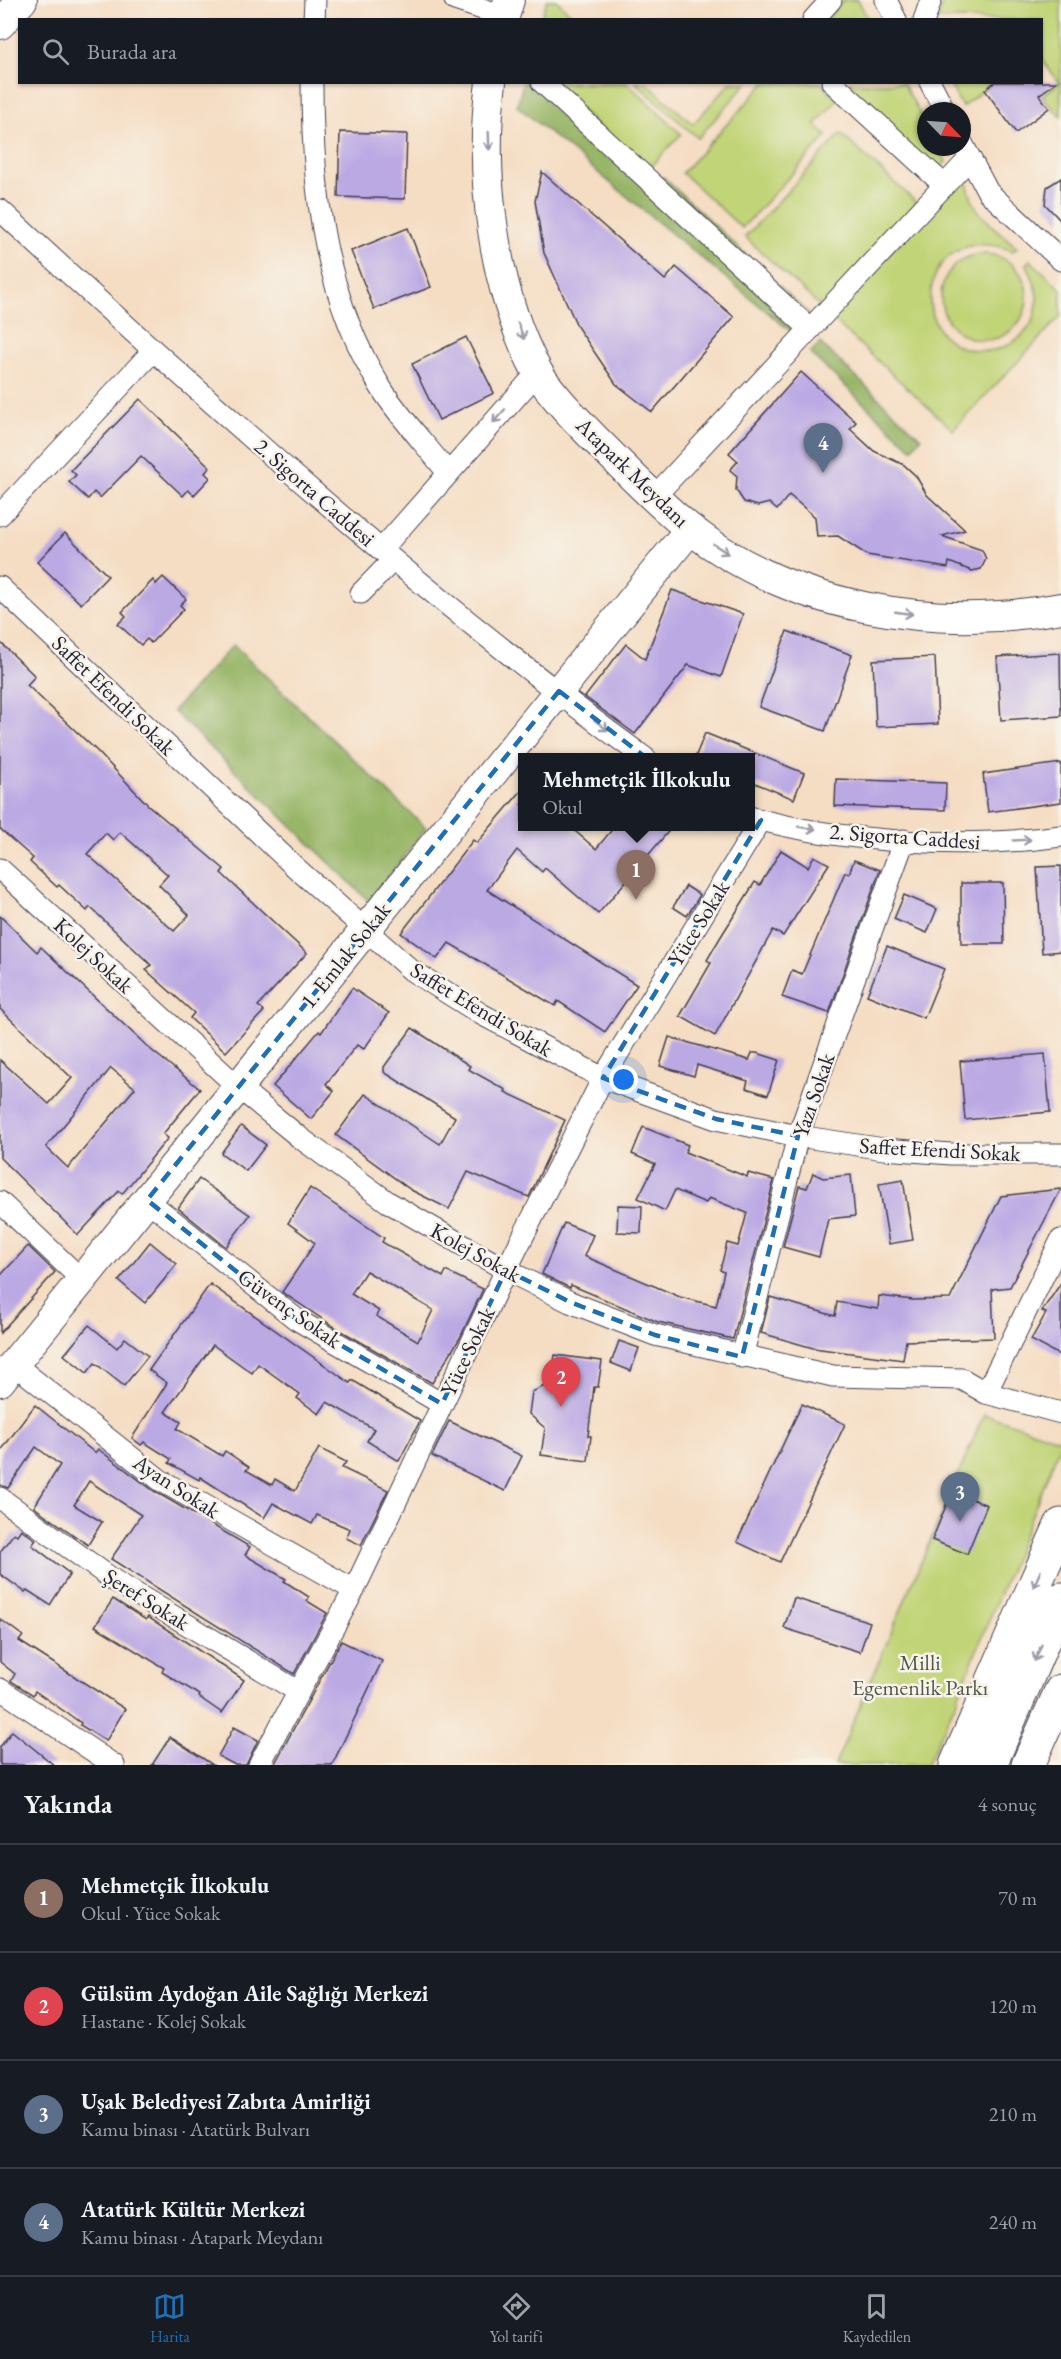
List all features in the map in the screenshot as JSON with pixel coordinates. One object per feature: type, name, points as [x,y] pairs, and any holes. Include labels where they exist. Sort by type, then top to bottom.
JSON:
[{"type":"highway","points":[[956,1765],[1061,1525]]},
{"type":"highway","points":[[990,1765],[1061,1599]]},
{"type":"highway","points":[[1028,1765],[1061,1690]]},
{"type":"street","points":[[0,24],[22,0]]},
{"type":"street","points":[[314,18],[315,0]]},
{"type":"street","points":[[455,0],[505,12]]},
{"type":"street","points":[[815,18],[831,0]]},
{"type":"street","points":[[886,0],[895,18]]},
{"type":"street","points":[[925,18],[932,0]]},
{"type":"street","points":[[312,84],[316,184],[327,260],[339,298],[384,391],[448,473]]},
{"type":"street","name":"Atapark Meydanı","points":[[491,84],[488,126],[493,237],[506,295],[538,372],[587,431],[653,498],[690,529],[725,552],[784,582],[834,599],[875,609],[938,617],[1011,616],[1061,608]]},
{"type":"street","points":[[544,84],[810,329]]},
{"type":"street","points":[[834,84],[944,186]]},
{"type":"street","points":[[931,84],[940,102]]},
{"type":"street","points":[[653,498],[944,186],[962,156]]},
{"type":"street","points":[[969,156],[988,192],[1061,260]]},
{"type":"street","name":"2. Sigorta Caddesi","points":[[0,210],[153,351],[387,555],[639,753]]},
{"type":"street","points":[[0,515],[153,351]]},
{"type":"street","points":[[361,593],[448,473],[538,372]]},
{"type":"street","name":"1. Emlak Sokak","points":[[7,1373],[690,529]]},
{"type":"street","name":"Saffet Efendi Sokak","points":[[0,587],[295,867],[411,970],[481,1014],[603,1078],[716,1119],[798,1136],[884,1149],[951,1154],[1061,1154]]},
{"type":"street","name":"2. Sigorta Caddesi","points":[[756,818],[802,828],[904,840],[982,842],[1061,836]]},
{"type":"street","name":"Yüce Sokak","points":[[259,1765],[354,1590],[506,1270],[603,1078],[748,831]]},
{"type":"street","name":"Yazı Sokak","points":[[742,1357],[798,1136],[904,840]]},
{"type":"street","name":"Kolej Sokak","points":[[0,869],[238,1087],[299,1137],[388,1202],[506,1270],[570,1302],[655,1335],[742,1357],[833,1376],[962,1379],[986,1393],[1061,1413]]},
{"type":"street","name":"Güvenç Sokak","points":[[147,1200],[296,1319],[442,1404]]},
{"type":"street","points":[[0,1202],[82,1280]]},
{"type":"street","points":[[986,1393],[1061,1240]]},
{"type":"street","name":"Ayan Sokak","points":[[7,1373],[160,1480],[354,1590]]},
{"type":"street","name":"Şeref Sokak","points":[[0,1498],[115,1581],[299,1692]]},
{"type":"street","points":[[0,1689],[114,1765]]},
{"type":"highlighted area","points":[[559,691],[666,773],[715,802],[761,820],[603,1078],[716,1119],[798,1136],[742,1357],[655,1335],[570,1302],[506,1270],[442,1404],[296,1319],[147,1200]]},
{"type":"green space","points":[[547,0],[556,0],[575,18],[541,18]]},
{"type":"green space","points":[[844,0],[858,0],[867,18],[828,18]]},
{"type":"green space","points":[[944,0],[1061,0],[1061,117],[1042,96],[1059,83],[1043,61],[1043,18],[937,18]]},
{"type":"green space","points":[[523,84],[551,84],[659,181],[663,177],[809,314],[794,334],[517,106]]},
{"type":"green space","points":[[551,84],[628,84],[681,134],[647,171]]},
{"type":"green space","points":[[637,84],[647,84],[693,124],[729,84],[746,84],[698,138]]},
{"type":"green space","points":[[764,84],[821,84],[838,99],[815,125],[827,136],[742,228],[682,173]]},
{"type":"green space","points":[[839,84],[904,84],[917,109],[917,156],[943,156],[946,162],[934,175]]},
{"type":"green space","points":[[950,84],[991,84],[968,102],[959,102]]},
{"type":"green space","points":[[841,134],[917,203],[822,308],[745,237]]},
{"type":"green space","points":[[966,171],[971,197],[976,207],[989,223],[1017,248],[1013,251],[983,245],[960,249],[943,262],[933,281],[930,302],[935,322],[947,339],[968,349],[990,351],[1014,341],[1032,323],[1036,311],[1036,287],[1026,264],[1030,260],[1061,289],[1061,316],[953,430],[830,317]]},
{"type":"green space","points":[[984,254],[1008,261],[1020,273],[1027,297],[1020,321],[1008,333],[984,340],[960,333],[948,321],[941,297],[948,273],[960,261]]},
{"type":"green space","points":[[820,343],[921,438],[912,449],[810,353]]},
{"type":"green space","points":[[233,645],[426,828],[370,902],[173,711]]},
{"type":"green space","name":"Milli Egemenlik Parkı","points":[[984,1414],[1061,1440],[1061,1443],[953,1709],[927,1765],[835,1765]]},
{"type":"building","points":[[1056,82],[1039,95],[1049,108],[1016,133],[985,90],[992,84]]},
{"type":"building","points":[[340,132],[407,134],[405,199],[338,197]]},
{"type":"building","points":[[542,172],[665,280],[676,267],[734,317],[652,412],[616,384],[578,328],[544,253],[535,201]]},
{"type":"building","points":[[1061,178],[1061,221],[1045,204],[1047,187]]},
{"type":"building","points":[[408,228],[431,287],[374,309],[351,251]]},
{"type":"building","points":[[466,337],[494,393],[439,420],[412,364]]},
{"type":"building","points":[[801,372],[856,422],[850,429],[874,451],[904,465],[916,476],[927,495],[965,530],[942,536],[982,550],[986,559],[981,569],[972,571],[949,562],[948,568],[867,555],[838,536],[817,537],[815,517],[789,495],[777,510],[769,503],[758,506],[744,502],[736,490],[737,476],[730,470],[738,461],[729,453]]},
{"type":"building","points":[[140,399],[210,467],[205,473],[210,478],[194,495],[188,490],[183,496],[141,456],[100,498],[94,492],[88,499],[69,482],[76,475],[71,470]]},
{"type":"building","points":[[65,533],[108,576],[81,604],[37,562]]},
{"type":"building","points":[[163,577],[186,599],[180,605],[184,609],[151,643],[147,639],[141,645],[118,624],[126,616],[122,612],[153,580],[156,584]]},
{"type":"building","points":[[672,590],[743,614],[721,677],[688,665],[635,734],[585,697],[626,644],[645,659]]},
{"type":"building","points":[[787,631],[852,655],[825,731],[759,707]]},
{"type":"building","points":[[0,642],[35,676],[27,685],[98,752],[148,805],[224,869],[221,873],[307,953],[258,1006],[264,1011],[226,1052],[190,1018],[194,1013],[146,970],[151,965],[90,907],[87,911],[59,885],[57,887],[30,862],[33,858],[0,829]],"holes":[[[120,832],[168,875],[159,885],[189,915],[174,931],[87,854],[106,833],[113,840]]]},
{"type":"building","points":[[1060,653],[1061,716],[1001,720],[997,657]]},
{"type":"building","points":[[935,657],[938,724],[876,727],[873,660]]},
{"type":"building","points":[[705,733],[754,753],[697,753]]},
{"type":"building","points":[[755,753],[804,773],[794,799],[755,783]]},
{"type":"building","points":[[1061,763],[1061,802],[988,812],[983,774]]},
{"type":"building","points":[[836,779],[946,783],[945,810],[835,806]]},
{"type":"building","points":[[518,795],[518,831],[575,831],[596,849],[611,831],[669,831],[598,914],[545,868],[542,872],[517,850],[487,890],[637,985],[605,1032],[558,1001],[555,1006],[449,943],[437,959],[401,933],[473,840],[477,843]]},
{"type":"building","points":[[781,850],[808,867],[814,856],[829,864],[783,936],[773,930],[715,1036],[680,1016],[711,963],[707,960],[720,938],[755,882],[760,885]]},
{"type":"building","points":[[854,860],[880,870],[829,1013],[782,997],[792,970],[802,974],[845,872],[849,874]]},
{"type":"building","points":[[1061,866],[1061,951],[1042,953],[1037,867]]},
{"type":"building","points":[[961,883],[1003,883],[1004,944],[961,944]]},
{"type":"building","points":[[686,886],[700,895],[687,916],[673,907]]},
{"type":"building","points":[[904,895],[937,909],[927,933],[894,919]]},
{"type":"building","points":[[0,916],[37,952],[41,947],[150,1049],[200,1089],[163,1134],[168,1138],[122,1194],[119,1191],[78,1235],[0,1158],[0,1060],[49,1104],[72,1078],[0,1009]],"holes":[[[111,1068],[135,1088],[68,1168],[46,1147]]]},
{"type":"building","points":[[887,946],[944,969],[924,1018],[867,995]]},
{"type":"building","points":[[352,988],[389,1013],[364,1049],[357,1045],[326,1084],[334,1091],[311,1119],[273,1086],[319,1031],[321,1033]]},
{"type":"building","points":[[412,1028],[470,1066],[468,1069],[506,1090],[505,1092],[565,1120],[529,1197],[468,1172],[449,1209],[411,1190],[336,1135],[365,1094],[440,1144],[455,1117],[384,1072],[384,1067]]},
{"type":"building","points":[[669,1037],[749,1060],[752,1053],[757,1053],[779,1060],[768,1095],[746,1088],[748,1081],[697,1065],[694,1076],[660,1066]]},
{"type":"building","points":[[1045,1054],[1050,1112],[965,1120],[960,1061]]},
{"type":"building","points":[[241,1126],[266,1145],[246,1171],[221,1153]]},
{"type":"building","points":[[643,1127],[688,1145],[685,1152],[747,1177],[748,1173],[774,1180],[733,1339],[658,1322],[571,1285],[570,1288],[542,1274],[564,1223],[593,1235],[584,1256],[680,1297],[716,1306],[724,1272],[720,1270],[727,1243],[738,1246],[747,1213],[709,1198],[706,1203],[675,1190],[665,1211],[638,1198],[655,1164],[632,1154]]},
{"type":"building","points":[[813,1173],[823,1178],[851,1175],[855,1216],[828,1219],[819,1257],[783,1247],[799,1186],[807,1188]]},
{"type":"building","points":[[199,1179],[250,1215],[226,1247],[178,1208]]},
{"type":"building","points":[[903,1180],[913,1240],[889,1244],[879,1184]]},
{"type":"building","points":[[310,1188],[384,1238],[382,1242],[443,1277],[446,1271],[483,1289],[460,1338],[432,1383],[333,1326],[282,1292],[315,1243],[288,1223]],"holes":[[[366,1271],[433,1310],[418,1341],[376,1316],[379,1311],[351,1294]]]},
{"type":"building","points":[[1061,1189],[1010,1287],[992,1289],[994,1338],[906,1341],[903,1360],[813,1348],[761,1333],[770,1297],[835,1316],[837,1302],[878,1309],[879,1296],[913,1300],[950,1299],[1001,1196]]},
{"type":"building","points":[[618,1205],[642,1206],[641,1233],[617,1232]]},
{"type":"building","points":[[150,1242],[177,1264],[145,1303],[119,1281]]},
{"type":"building","points":[[28,1246],[55,1272],[0,1333],[0,1276]]},
{"type":"building","points":[[1061,1283],[1061,1356],[1031,1340],[1046,1313],[1042,1311]]},
{"type":"building","points":[[210,1284],[350,1383],[352,1380],[420,1421],[399,1461],[367,1441],[374,1429],[327,1402],[319,1414],[297,1398],[300,1394],[258,1364],[252,1373],[213,1345],[165,1412],[181,1422],[177,1429],[222,1456],[225,1451],[249,1467],[246,1470],[272,1485],[275,1479],[295,1491],[319,1448],[346,1462],[342,1468],[388,1490],[361,1545],[346,1538],[350,1529],[317,1515],[312,1524],[273,1503],[264,1518],[200,1477],[199,1480],[169,1463],[171,1459],[144,1442],[141,1445],[132,1438],[167,1383],[149,1370]]},
{"type":"building","points":[[89,1325],[117,1348],[125,1338],[148,1356],[124,1386],[95,1363],[87,1373],[64,1355]]},
{"type":"building","points":[[619,1341],[639,1348],[631,1371],[611,1363]]},
{"type":"building","points":[[555,1355],[602,1361],[598,1387],[594,1387],[588,1436],[591,1436],[588,1461],[541,1455],[545,1428],[529,1414],[532,1392],[551,1383]]},
{"type":"building","points":[[802,1404],[845,1424],[780,1562],[737,1542]]},
{"type":"building","points":[[35,1405],[95,1453],[98,1449],[154,1491],[250,1547],[245,1555],[286,1579],[284,1581],[309,1597],[307,1601],[327,1613],[294,1674],[111,1559],[141,1515],[89,1481],[74,1505],[102,1522],[88,1545],[34,1507],[60,1465],[36,1447],[8,1488],[0,1485],[0,1452]]},
{"type":"building","points":[[449,1421],[522,1456],[505,1491],[432,1456]]},
{"type":"building","points":[[952,1491],[987,1505],[967,1554],[932,1540]]},
{"type":"building","points":[[21,1529],[36,1540],[32,1545],[70,1574],[50,1605],[27,1590],[25,1592],[0,1574],[0,1552],[14,1533],[17,1535]]},
{"type":"building","points":[[794,1598],[870,1622],[860,1652],[784,1628]]},
{"type":"building","points":[[113,1599],[146,1620],[148,1617],[244,1680],[222,1713],[199,1697],[200,1695],[162,1672],[164,1668],[95,1626]]},
{"type":"building","points":[[0,1619],[23,1636],[19,1641],[125,1709],[106,1741],[80,1725],[81,1723],[35,1691],[33,1695],[11,1681],[15,1674],[0,1662]]},
{"type":"building","points":[[341,1641],[382,1661],[332,1765],[274,1765]]},
{"type":"building","points":[[234,1727],[258,1740],[246,1765],[235,1765],[218,1756]]},
{"type":"building","points":[[12,1731],[54,1765],[0,1765],[0,1747]]},
{"type":"building","points":[[170,1737],[213,1765],[152,1765]]},
{"type":"place","name":"Atatürk Kültür Merkezi","points":[[823,473]]},
{"type":"place","name":"Mehmetçik İlkokulu","points":[[636,900]]},
{"type":"place","name":"Gülsüm Aydoğan Aile Sağlığı Merkezi","points":[[561,1407]]},
{"type":"place","name":"Uşak Belediyesi Zabıta Amirliği","points":[[960,1522]]}]
